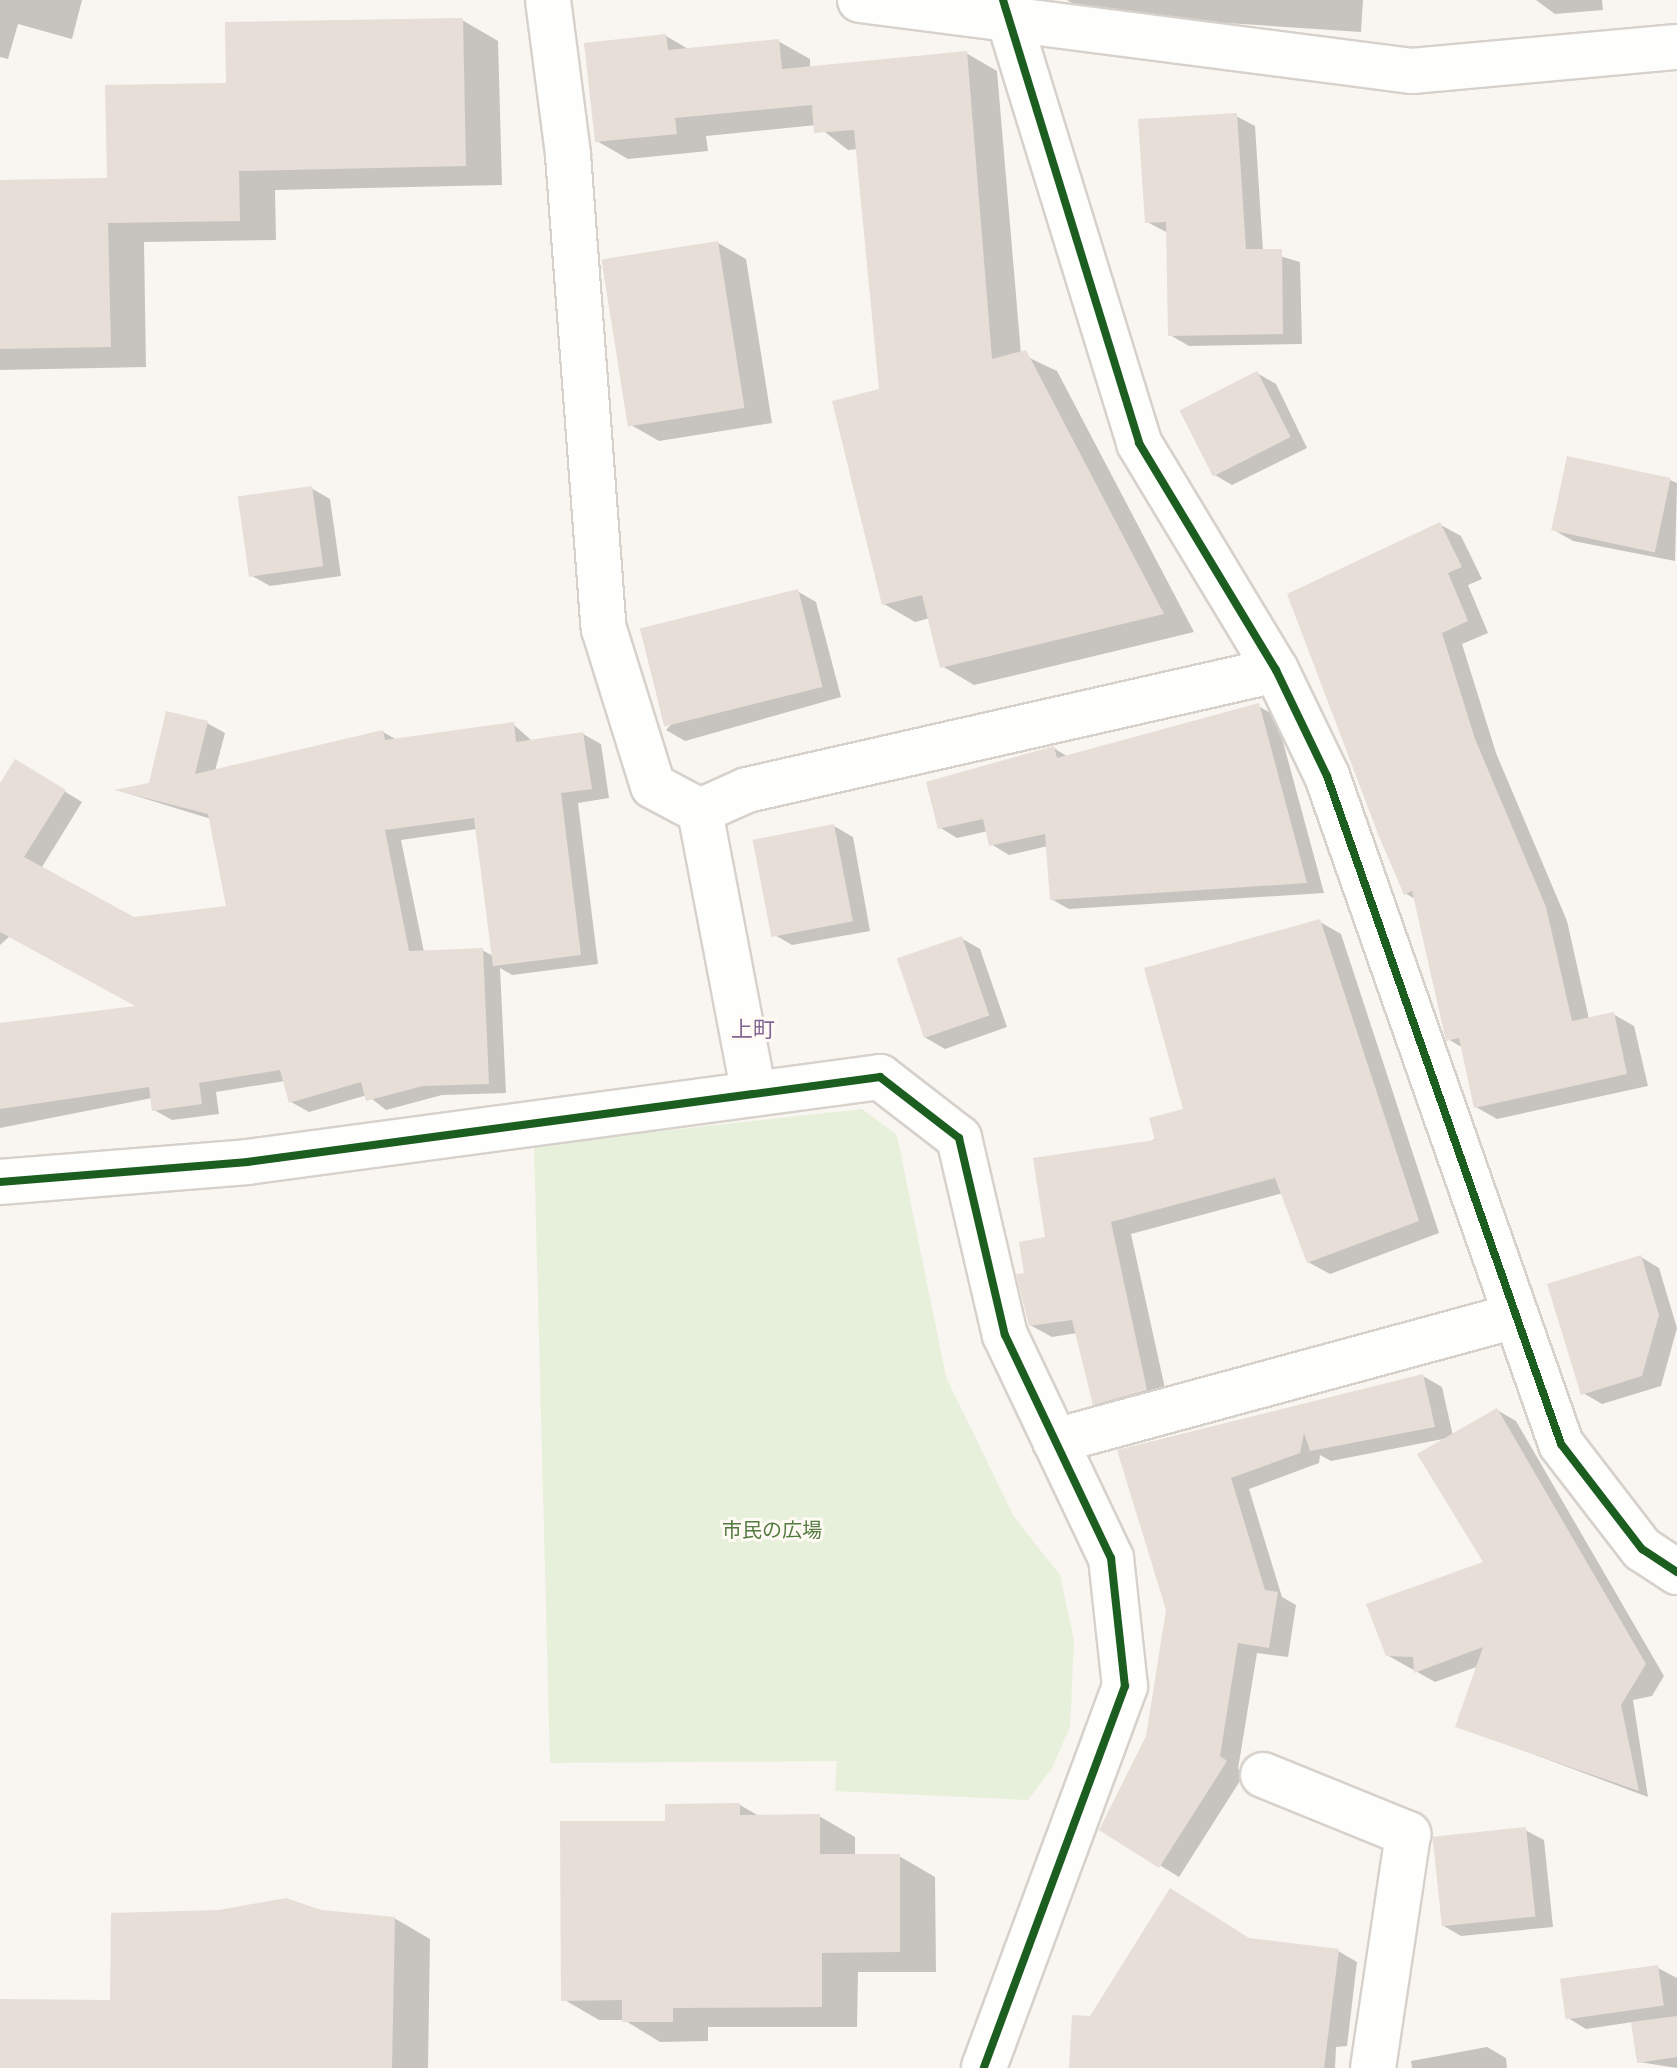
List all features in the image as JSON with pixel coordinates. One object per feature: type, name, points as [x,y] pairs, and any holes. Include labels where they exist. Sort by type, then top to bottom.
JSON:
[{"type":"street","points":[[548,0],[568,155],[604,629],[653,786],[700,811]]},
{"type":"street","points":[[860,0],[1004,8],[1412,71],[1677,47]]},
{"type":"street","points":[[1004,8],[1139,443],[1276,670],[1327,776],[1561,1444],[1623,1528],[1677,1572]]},
{"type":"street","points":[[700,811],[747,790],[1276,670]]},
{"type":"street","points":[[700,811],[753,1089]]},
{"type":"street","points":[[0,1182],[247,1162],[753,1089],[880,1077],[959,1138],[1005,1335],[1111,1558],[1125,1686],[984,2068]]},
{"type":"street","points":[[1055,1441],[1514,1316]]},
{"type":"street","points":[[1263,1775],[1408,1834],[1373,2068]]},
{"type":"green space","name":"市民の広場","points":[[862,1109],[897,1135],[946,1377],[1014,1517],[1060,1575],[1074,1641],[1070,1727],[1052,1768],[1028,1800],[835,1791],[837,1761],[550,1763],[534,1145]]},
{"type":"building","points":[[463,18],[466,166],[239,171],[240,221],[108,223],[111,347],[0,349],[0,180],[107,178],[105,85],[226,83],[225,22]]},
{"type":"building","points":[[666,34],[668,50],[779,39],[782,69],[967,51],[992,359],[1026,350],[1164,614],[940,668],[922,595],[882,605],[832,401],[879,389],[854,130],[814,133],[812,105],[675,118],[677,134],[595,142],[584,43]]},
{"type":"building","points":[[1237,113],[1246,249],[1282,249],[1283,334],[1168,336],[1166,222],[1145,223],[1138,119]]},
{"type":"building","points":[[718,241],[744,408],[628,426],[601,259]]},
{"type":"building","points":[[1257,371],[1291,437],[1213,476],[1179,410]]},
{"type":"building","points":[[1567,456],[1671,478],[1655,552],[1551,530]]},
{"type":"building","points":[[312,486],[323,566],[249,577],[238,496]]},
{"type":"building","points":[[1440,522],[1462,567],[1448,573],[1468,621],[1442,633],[1475,739],[1546,907],[1572,1021],[1614,1012],[1627,1074],[1474,1108],[1459,1038],[1446,1041],[1412,891],[1404,895],[1378,834],[1287,594]]},
{"type":"building","points":[[798,589],[822,687],[664,726],[640,628]]},
{"type":"building","points":[[1259,703],[1307,883],[1050,900],[1045,834],[989,846],[983,819],[938,829],[926,782],[1054,746],[1057,758]]},
{"type":"building","points":[[166,711],[208,721],[195,774],[383,730],[385,740],[514,722],[516,742],[583,732],[592,789],[561,793],[581,955],[493,966],[474,818],[385,830],[409,951],[483,948],[489,1084],[423,1086],[366,1101],[361,1082],[289,1103],[280,1070],[199,1083],[202,1104],[152,1111],[149,1087],[0,1109],[0,1023],[135,1006],[0,932],[0,783],[15,759],[66,790],[24,857],[134,917],[226,906],[208,814],[114,790],[149,783]]},
{"type":"building","points":[[834,824],[853,921],[771,937],[753,840]]},
{"type":"building","points":[[1320,919],[1419,1221],[1307,1263],[1275,1178],[1111,1222],[1147,1390],[1093,1405],[1072,1320],[1029,1326],[1016,1274],[1024,1273],[1019,1242],[1045,1237],[1033,1158],[1155,1140],[1149,1118],[1183,1109],[1144,968]]},
{"type":"building","points":[[962,936],[989,1015],[924,1038],[897,958]]},
{"type":"building","points":[[1641,1255],[1659,1315],[1642,1376],[1581,1395],[1547,1284]]},
{"type":"building","points":[[1423,1374],[1435,1427],[1310,1451],[1304,1433],[1300,1453],[1231,1478],[1265,1590],[1278,1592],[1269,1648],[1238,1643],[1220,1756],[1227,1761],[1159,1868],[1099,1830],[1146,1736],[1166,1610],[1117,1450]]},
{"type":"building","points":[[1497,1408],[1646,1664],[1621,1705],[1639,1791],[1455,1727],[1483,1647],[1414,1673],[1413,1657],[1386,1656],[1366,1604],[1483,1562],[1417,1454]]},
{"type":"building","points":[[740,1803],[740,1815],[820,1814],[820,1854],[900,1854],[900,1952],[822,1953],[822,2007],[673,2008],[673,2022],[622,2022],[622,2000],[561,2001],[560,1821],[665,1821],[665,1804]]},
{"type":"building","points":[[1526,1827],[1535,1917],[1442,1926],[1433,1837]]},
{"type":"building","points":[[1170,1888],[1249,1938],[1339,1949],[1324,2068],[1069,2068],[1072,2015],[1090,2016]]},
{"type":"building","points":[[286,1898],[321,1910],[395,1917],[392,2068],[0,2068],[0,1999],[110,2000],[111,1913],[219,1910]]},
{"type":"building","points":[[1658,1965],[1664,2006],[1566,2019],[1560,1979]]},
{"type":"building","points":[[1677,2016],[1677,2057],[1637,2063],[1631,2022]]},
{"type":"cycle path","points":[[1003,0],[1139,443],[1276,670],[1327,776],[1561,1444],[1642,1549],[1677,1572]]},
{"type":"cycle path","points":[[0,1182],[247,1162],[880,1077],[959,1138],[1005,1335],[1111,1558],[1125,1686],[984,2068]]},
{"type":"district","name":"上町","points":[[753,1030]]}]
